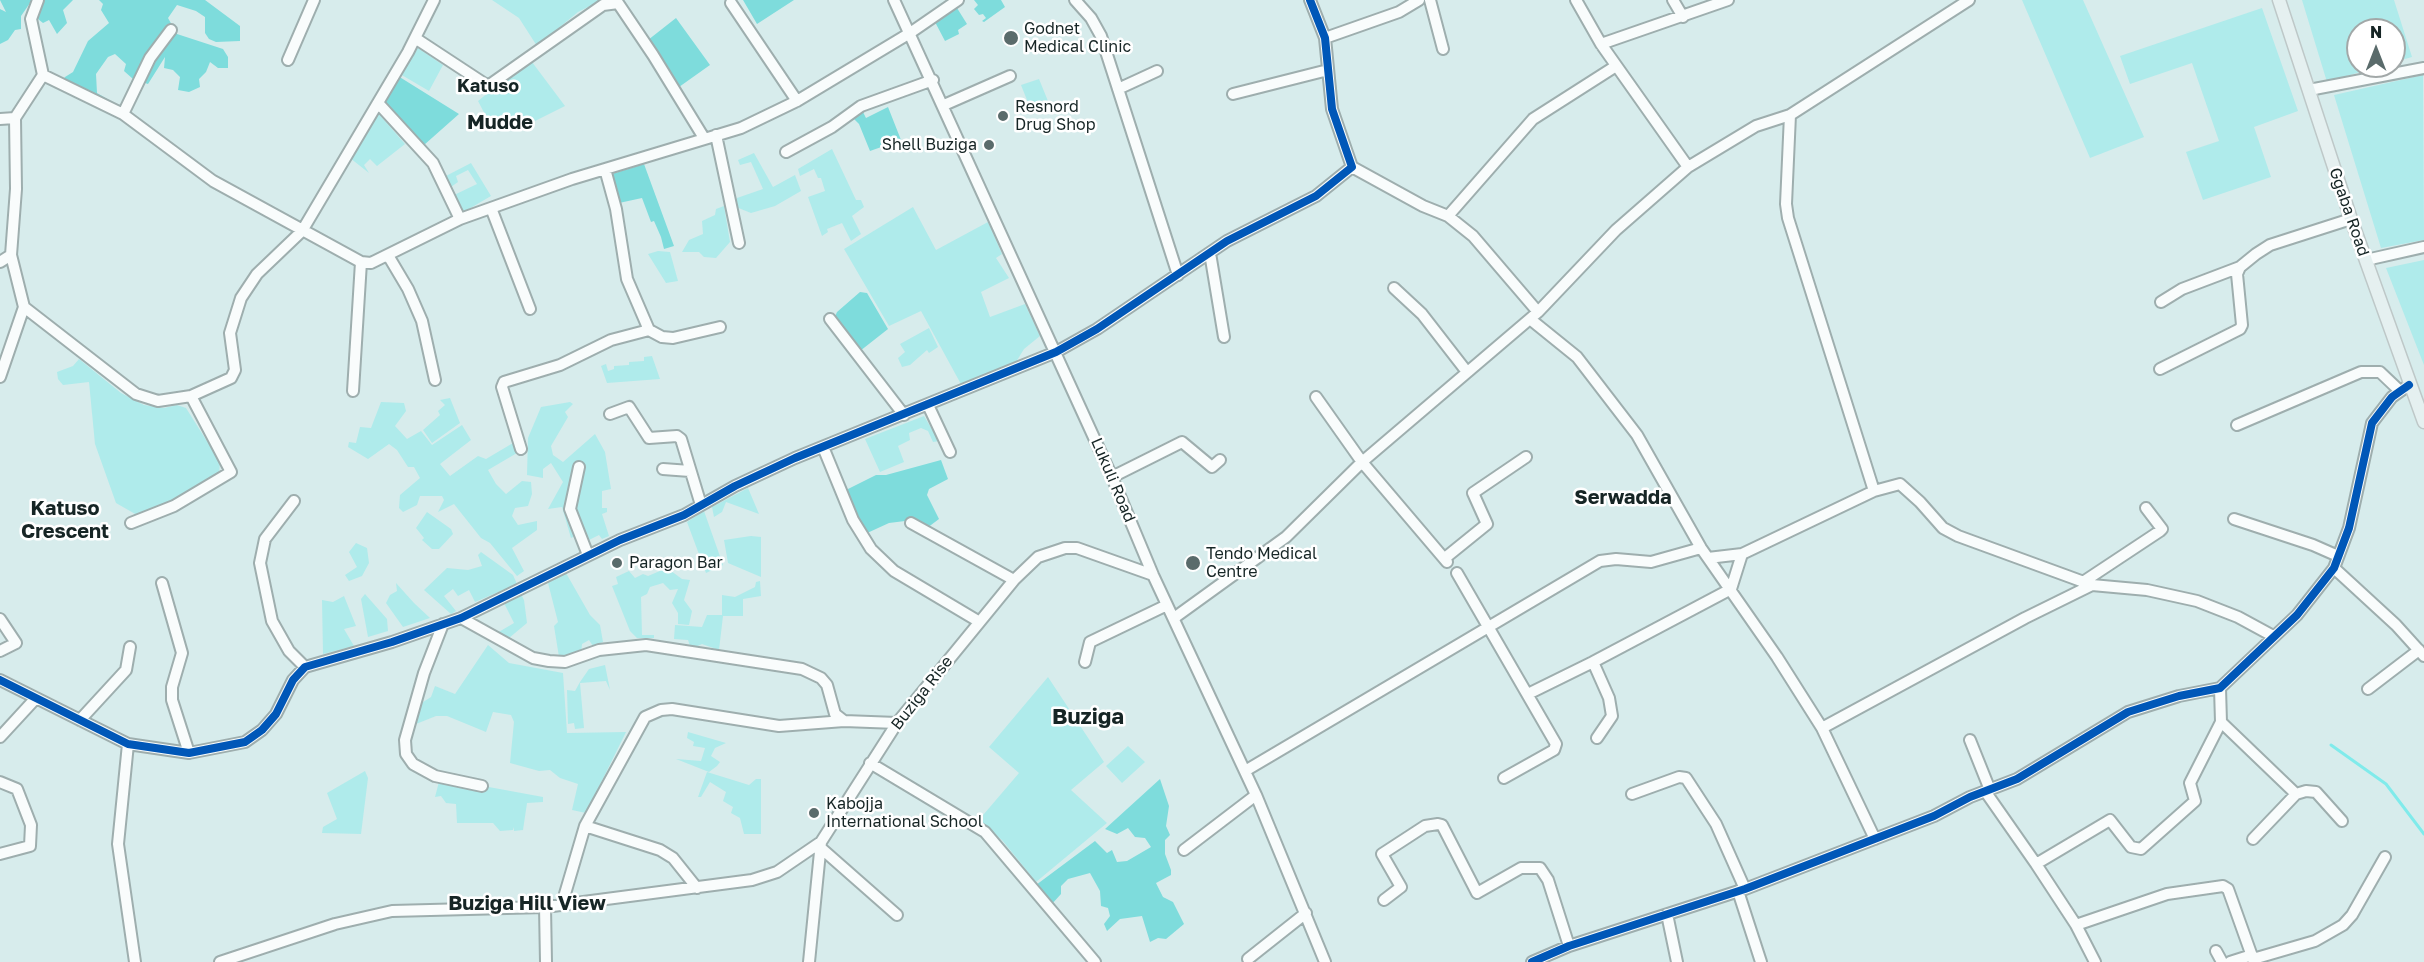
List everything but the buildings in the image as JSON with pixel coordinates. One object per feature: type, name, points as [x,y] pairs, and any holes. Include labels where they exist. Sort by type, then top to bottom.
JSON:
[{"type":"main road","name":"Ggaba Road","points":[[2279,0],[2366,260],[2405,388],[2424,422]]},
{"type":"street","points":[[0,377],[24,307],[11,255],[16,189],[15,118],[43,75],[31,19],[38,0]]},
{"type":"street","points":[[288,60],[314,0]]},
{"type":"street","points":[[24,307],[136,394],[158,401],[191,396],[234,375],[230,333],[241,298],[257,274],[302,231],[378,103],[434,0]]},
{"type":"street","name":"Lukuli Road","points":[[894,0],[933,80],[1025,290],[1056,352],[1153,575],[1256,795],[1325,962]]},
{"type":"street","points":[[43,75],[123,114],[213,181],[361,262],[371,264],[460,219],[605,169],[741,128],[797,101],[910,33],[958,0]]},
{"type":"street","points":[[1075,0],[1091,18],[1101,36],[1178,275]]},
{"type":"street","points":[[1310,0],[1325,38],[1332,109],[1352,167],[1424,206],[1448,216],[1473,236],[1534,315],[1577,357],[1596,381],[1637,435],[1701,548],[1731,589],[1822,728],[1875,839]]},
{"type":"street","points":[[1325,38],[1399,12],[1419,0]]},
{"type":"street","points":[[1430,0],[1443,49]]},
{"type":"street","points":[[1576,0],[1601,44],[1688,167]]},
{"type":"street","points":[[1673,0],[1683,17]]},
{"type":"street","points":[[1601,44],[1728,0]]},
{"type":"street","points":[[1174,618],[1286,537],[1362,462],[1534,315],[1616,230],[1688,167],[1756,126],[1790,115],[1969,0]]},
{"type":"street","points":[[415,38],[488,86],[603,5],[618,3],[704,138]]},
{"type":"street","points":[[731,3],[797,101]]},
{"type":"street","points":[[123,114],[150,58],[171,30]]},
{"type":"street","points":[[1448,216],[1533,119],[1616,66]]},
{"type":"street","points":[[2309,90],[2424,68]]},
{"type":"street","points":[[1233,94],[1328,70]]},
{"type":"street","points":[[1118,89],[1157,71]]},
{"type":"street","points":[[944,105],[1010,76]]},
{"type":"street","points":[[786,152],[832,127],[861,106],[933,80]]},
{"type":"street","points":[[378,103],[433,163],[460,219]]},
{"type":"street","points":[[1790,115],[1786,204],[1788,218],[1874,491]]},
{"type":"street","points":[[0,119],[15,118]]},
{"type":"street","points":[[716,135],[739,243]]},
{"type":"street","points":[[0,680],[128,744],[189,753],[245,742],[262,730],[276,714],[292,680],[304,667],[461,618],[588,555],[700,505],[785,462],[1056,352],[1097,329],[1240,234],[1316,196],[1352,167]]},
{"type":"street","points":[[605,169],[615,209],[627,279],[649,330],[662,337],[673,338],[720,327]]},
{"type":"street","points":[[491,208],[530,309]]},
{"type":"street","points":[[2161,302],[2182,289],[2240,267],[2270,245],[2351,219]]},
{"type":"street","points":[[2366,260],[2424,246]]},
{"type":"street","points":[[1210,253],[1224,337]]},
{"type":"street","points":[[0,262],[11,255]]},
{"type":"street","points":[[388,257],[408,289],[422,321],[435,380]]},
{"type":"street","points":[[353,391],[361,262]]},
{"type":"street","points":[[2160,369],[2240,328],[2242,325],[2237,278],[2240,267]]},
{"type":"street","points":[[1394,288],[1413,304],[1467,372]]},
{"type":"street","points":[[830,319],[904,415]]},
{"type":"street","points":[[521,449],[502,387],[504,382],[560,365],[611,340],[649,330]]},
{"type":"street","points":[[1532,962],[1569,946],[1741,890],[1875,839],[2018,779],[2128,712],[2171,698],[2220,688],[2296,615],[2334,568],[2349,528],[2372,423],[2405,388],[2380,372],[2361,372],[2237,425]]},
{"type":"street","points":[[131,522],[174,506],[230,475],[231,469],[191,396]]},
{"type":"street","points":[[1317,396],[1362,462],[1446,560],[1487,524],[1473,493],[1526,458]]},
{"type":"street","points":[[928,405],[950,452]]},
{"type":"street","points":[[610,414],[629,406],[650,438],[681,439],[700,505]]},
{"type":"street","points":[[1112,477],[1182,442],[1212,467],[1220,460]]},
{"type":"street","points":[[824,447],[853,520],[872,549],[894,571],[978,621]]},
{"type":"street","points":[[579,467],[570,509],[588,555]]},
{"type":"street","points":[[663,469],[690,471]]},
{"type":"street","points":[[1708,558],[1742,554],[1874,491],[1900,484],[1950,533],[2088,584],[2147,590],[2188,599],[2238,617],[2273,636]]},
{"type":"street","points":[[294,501],[265,539],[260,563],[272,621],[289,651],[304,667]]},
{"type":"street","points":[[1822,728],[2088,584],[2162,529],[2146,508]]},
{"type":"street","points":[[2234,519],[2313,545],[2338,556]]},
{"type":"street","points":[[910,523],[1014,580]]},
{"type":"street","name":"Buziga Rise","points":[[809,962],[822,845],[897,723],[978,621],[1014,580],[1038,557],[1065,548],[1077,548],[1153,575]]},
{"type":"street","points":[[1245,771],[1600,561],[1616,559],[1651,562],[1678,557],[1701,548]]},
{"type":"street","points":[[1528,694],[1731,589],[1742,554]]},
{"type":"street","points":[[2334,568],[2396,625],[2421,653],[2368,689]]},
{"type":"street","points":[[1457,573],[1556,744],[1555,748],[1504,778]]},
{"type":"street","points":[[162,583],[182,652],[172,687],[172,700],[189,753]]},
{"type":"street","points":[[1086,662],[1089,642],[1167,605]]},
{"type":"street","points":[[461,618],[533,658],[549,661],[565,662],[600,650],[646,645],[802,669],[821,678],[827,685],[835,714],[844,721]]},
{"type":"street","points":[[0,619],[16,643],[0,651]]},
{"type":"street","points":[[443,624],[424,673],[405,740],[406,754],[413,764],[435,776],[482,786]]},
{"type":"street","points":[[80,720],[126,670],[130,647]]},
{"type":"street","points":[[1593,662],[1609,698],[1612,716],[1598,738]]},
{"type":"street","points":[[2036,864],[2110,820],[2134,850],[2141,849],[2161,834],[2195,801],[2190,783],[2192,775],[2221,722],[2220,688]]},
{"type":"street","points":[[0,737],[36,698]]},
{"type":"street","points":[[561,904],[585,826],[633,736],[645,717],[652,713],[672,710],[779,726],[844,721],[897,723]]},
{"type":"street","points":[[2221,722],[2296,794]]},
{"type":"street","points":[[1970,740],[1988,791],[2076,925],[2095,962]]},
{"type":"street","points":[[128,744],[118,844],[135,962]]},
{"type":"street","points":[[870,764],[985,832],[1095,962]]},
{"type":"street","points":[[1632,794],[1679,777],[1686,778],[1716,824],[1741,890],[1761,962]]},
{"type":"street","points":[[0,782],[17,789],[31,825],[30,846],[0,854]]},
{"type":"street","points":[[2253,840],[2296,794],[2316,792],[2342,821]]},
{"type":"street","points":[[1185,850],[1256,795]]},
{"type":"street","points":[[1384,900],[1401,887],[1382,854],[1425,826],[1438,824],[1442,825],[1478,893],[1521,868],[1540,868],[1548,880],[1569,946]]},
{"type":"street","points":[[585,826],[660,850],[673,858],[697,888]]},
{"type":"street","points":[[220,962],[335,924],[392,911],[545,908],[561,904],[752,880],[777,872],[822,845],[897,915]]},
{"type":"street","points":[[2230,962],[2253,959],[2302,946],[2343,925],[2352,915],[2385,857]]},
{"type":"street","points":[[2076,925],[2167,894],[2223,886],[2228,889],[2253,959]]},
{"type":"street","points":[[545,908],[546,962]]},
{"type":"street","points":[[1248,959],[1306,913]]},
{"type":"street","points":[[1667,914],[1677,962]]},
{"type":"street","points":[[2216,951],[2222,962]]},
{"type":"shaded area","points":[[0,0],[73,0],[63,10],[67,23],[57,34],[49,20],[43,23],[38,19],[43,3],[30,3],[21,16],[21,29],[15,30],[8,40],[0,44],[0,9],[6,12]]},
{"type":"shaded area","points":[[99,0],[205,0],[240,26],[240,41],[216,42],[209,39],[205,33],[205,17],[196,11],[177,5],[168,18],[177,34],[223,49],[228,57],[228,68],[218,68],[210,62],[206,72],[199,79],[200,87],[189,92],[178,90],[180,77],[173,70],[164,68],[165,57],[148,84],[133,79],[124,71],[126,64],[115,54],[108,57],[96,74],[97,93],[123,108],[83,98],[57,88],[65,77],[73,72],[88,41],[109,23],[101,10],[103,4]]},
{"type":"shaded area","points":[[492,0],[602,0],[578,12],[537,46],[519,18]]},
{"type":"shaded area","points":[[743,0],[794,0],[757,24]]},
{"type":"shaded area","points":[[974,0],[1001,0],[1005,7],[984,22],[982,21],[986,18],[983,14],[979,15],[974,9],[978,5]]},
{"type":"shaded area","points":[[2022,0],[2083,0],[2144,137],[2090,158]]},
{"type":"shaded area","points":[[2302,0],[2394,0],[2400,18],[2346,18],[2346,76],[2327,82]]},
{"type":"shaded area","points":[[957,8],[967,24],[958,30],[959,34],[945,41],[935,22]]},
{"type":"shaded area","points":[[2262,8],[2298,111],[2254,127],[2271,177],[2203,200],[2186,152],[2219,141],[2192,63],[2130,84],[2120,56]]},
{"type":"shaded area","points":[[676,18],[710,65],[679,87],[648,40]]},
{"type":"shaded area","points":[[2406,38],[2412,57],[2406,59]]},
{"type":"shaded area","points":[[418,48],[443,65],[429,91],[400,74]]},
{"type":"shaded area","points":[[532,62],[565,106],[515,131],[507,112],[489,122],[478,101],[510,75],[513,77]]},
{"type":"shaded area","points":[[2423,75],[2424,240],[2381,248],[2334,95]]},
{"type":"shaded area","points":[[398,76],[459,114],[424,145],[382,103]]},
{"type":"shaded area","points":[[1039,79],[1050,106],[1048,107],[1044,100],[1029,105],[1021,85]]},
{"type":"shaded area","points":[[888,107],[901,140],[870,151],[859,124],[851,116],[861,108],[866,118]]},
{"type":"shaded area","points":[[378,113],[405,144],[377,166],[370,159],[364,165],[369,173],[350,158]]},
{"type":"shaded area","points":[[832,149],[856,200],[861,200],[864,207],[852,216],[861,234],[851,241],[842,223],[827,229],[828,232],[822,236],[808,197],[825,191],[821,178],[818,178],[814,169],[800,176],[798,169]]},
{"type":"shaded area","points":[[754,153],[773,187],[795,175],[801,191],[775,206],[751,213],[736,207],[737,198],[763,189],[751,162],[740,165],[738,160]]},
{"type":"shaded area","points":[[471,163],[491,196],[462,213],[452,196],[477,184],[468,170],[456,176],[458,182],[448,189],[442,178]]},
{"type":"shaded area","points":[[644,164],[674,246],[664,249],[661,237],[654,221],[651,222],[642,198],[619,203],[609,178],[612,174]]},
{"type":"shaded area","points":[[724,206],[730,242],[716,258],[704,257],[699,252],[682,252],[689,240],[703,234],[702,221],[715,215],[716,209]]},
{"type":"shaded area","points":[[913,207],[936,250],[988,222],[1002,254],[996,258],[1009,278],[981,292],[990,317],[1025,304],[1040,336],[1024,349],[1016,362],[962,386],[921,311],[889,326],[844,249]]},
{"type":"shaded area","points":[[658,251],[670,252],[678,281],[666,283],[648,254]]},
{"type":"shaded area","points":[[2424,260],[2424,365],[2386,268]]},
{"type":"shaded area","points":[[860,292],[867,293],[888,329],[860,351],[834,319],[837,312]]},
{"type":"shaded area","points":[[929,328],[938,347],[929,353],[927,350],[910,365],[902,367],[898,358],[905,352],[900,344]]},
{"type":"shaded area","points":[[652,356],[660,379],[607,383],[601,366],[606,364],[608,371],[614,369],[614,366],[629,365],[629,362],[644,361],[644,357]]},
{"type":"shaded area","points":[[79,359],[121,393],[144,405],[164,408],[177,405],[186,408],[220,462],[219,475],[161,507],[137,515],[116,503],[95,444],[89,382],[63,385],[58,379],[57,372],[73,366]]},
{"type":"shaded area","points":[[450,398],[460,423],[432,443],[423,430],[440,415],[438,411],[445,405],[440,400]]},
{"type":"shaded area","points":[[381,402],[404,403],[406,411],[395,426],[407,439],[421,431],[432,445],[462,425],[471,440],[440,464],[450,476],[478,456],[486,459],[513,443],[517,453],[488,470],[496,484],[506,494],[522,481],[531,482],[532,494],[528,506],[515,508],[512,516],[518,525],[537,521],[537,530],[512,548],[524,571],[517,576],[490,543],[481,538],[454,504],[438,512],[444,500],[442,496],[420,496],[417,505],[403,512],[399,508],[400,495],[420,478],[414,467],[408,467],[397,450],[389,444],[368,459],[348,447],[349,442],[356,443],[360,427],[371,428]]},
{"type":"shaded area","points":[[570,402],[573,404],[565,412],[568,417],[551,446],[553,455],[563,462],[595,434],[605,452],[611,489],[602,491],[602,508],[607,508],[607,512],[602,514],[609,536],[602,539],[599,535],[589,540],[581,533],[571,538],[562,507],[548,509],[563,482],[551,463],[543,469],[543,478],[527,475],[528,438],[541,407]]},
{"type":"shaded area","points":[[924,416],[939,441],[933,442],[928,431],[921,428],[909,433],[910,440],[898,446],[904,462],[880,472],[865,439]]},
{"type":"shaded area","points":[[941,460],[948,479],[929,489],[927,495],[939,519],[927,528],[913,520],[889,523],[865,534],[846,490],[876,475],[886,475]]},
{"type":"shaded area","points":[[748,488],[759,514],[726,502],[722,512],[714,517],[712,507]]},
{"type":"shaded area","points":[[704,511],[723,565],[706,573],[687,522]]},
{"type":"shaded area","points":[[427,512],[451,529],[453,534],[439,549],[432,549],[422,540],[424,538],[416,528]]},
{"type":"shaded area","points":[[751,536],[761,537],[761,577],[728,563],[724,540]]},
{"type":"shaded area","points":[[356,543],[367,548],[369,563],[362,576],[349,581],[345,575],[357,567],[349,552]]},
{"type":"shaded area","points":[[481,552],[513,575],[517,584],[475,602],[469,590],[458,596],[453,589],[444,596],[456,611],[451,614],[424,590],[447,568],[468,570],[482,566],[478,555]]},
{"type":"shaded area","points":[[667,568],[682,579],[690,580],[684,600],[692,611],[689,625],[678,624],[678,613],[672,603],[678,589],[670,590],[663,583],[650,587],[647,594],[641,597],[642,635],[654,635],[654,638],[637,638],[630,631],[612,586],[618,584],[616,577],[629,571],[635,578],[643,574],[648,576]]},
{"type":"shaded area","points":[[566,573],[590,615],[600,625],[603,642],[593,646],[589,640],[582,644],[581,654],[559,657],[554,626],[558,622],[548,583]]},
{"type":"shaded area","points":[[760,581],[761,596],[743,599],[743,616],[723,616],[719,650],[702,644],[691,649],[688,640],[674,639],[675,625],[702,627],[707,615],[722,615],[722,595],[735,597],[755,587],[756,582]]},
{"type":"shaded area","points":[[396,583],[430,618],[403,627],[386,603],[390,595],[397,591]]},
{"type":"shaded area","points":[[520,592],[524,600],[527,623],[509,638],[497,633],[514,623],[503,601]]},
{"type":"shaded area","points":[[365,594],[387,619],[388,631],[368,637],[361,599]]},
{"type":"shaded area","points":[[344,596],[356,626],[344,629],[354,646],[323,654],[322,600],[333,602]]},
{"type":"shaded area","points":[[488,645],[509,663],[563,673],[567,733],[626,732],[586,813],[572,810],[578,784],[560,778],[550,770],[539,771],[510,763],[514,722],[511,715],[493,712],[486,732],[447,716],[436,716],[416,724],[413,718],[420,704],[431,697],[435,686],[455,694]]},
{"type":"shaded area","points":[[605,665],[610,690],[606,681],[580,683],[584,728],[575,729],[574,723],[568,724],[567,690],[575,691],[580,682],[589,669]]},
{"type":"shaded area","points":[[1048,677],[1104,762],[1071,790],[1107,823],[1036,882],[1002,840],[978,821],[1019,773],[989,747]]},
{"type":"shaded area","points":[[688,732],[726,743],[715,748],[711,756],[720,762],[709,772],[676,759],[701,761],[705,748],[693,746],[694,742],[687,738]]},
{"type":"shaded area","points":[[1128,746],[1145,762],[1122,783],[1106,766]]},
{"type":"shaded area","points":[[365,771],[368,778],[361,834],[322,833],[323,827],[337,819],[327,793]]},
{"type":"shaded area","points":[[707,772],[749,785],[756,779],[761,779],[761,834],[744,834],[740,818],[731,813],[733,807],[723,801],[726,792],[710,782],[701,797],[698,797]]},
{"type":"shaded area","points":[[440,778],[543,797],[543,802],[527,803],[523,830],[514,831],[514,827],[513,830],[500,831],[493,823],[457,823],[456,804],[446,803],[441,796],[435,797]]},
{"type":"shaded area","points":[[1160,779],[1169,806],[1166,826],[1170,835],[1165,840],[1165,854],[1171,875],[1156,883],[1163,897],[1173,902],[1184,924],[1166,939],[1158,938],[1150,942],[1142,916],[1120,919],[1107,931],[1104,924],[1110,916],[1108,908],[1101,906],[1100,891],[1090,873],[1068,879],[1061,886],[1061,894],[1051,905],[1036,885],[1095,841],[1107,853],[1112,850],[1117,862],[1127,861],[1151,847],[1145,838],[1135,837],[1128,828],[1117,834],[1105,829]]},
{"type":"waterway","points":[[2331,745],[2386,784],[2424,834]]},
{"type":"cycle path","points":[[0,680],[128,744],[189,753],[245,742],[262,730],[276,714],[293,680],[305,667],[392,642],[461,618],[620,540],[684,515],[735,486],[795,458],[1056,352],[1097,329],[1227,241],[1316,196],[1352,167],[1332,109],[1325,38],[1310,0]]},
{"type":"cycle path","points":[[1532,962],[1569,946],[1745,889],[1934,816],[1970,797],[2017,779],[2128,712],[2179,696],[2220,688],[2297,615],[2334,568],[2349,528],[2372,423],[2392,397],[2409,385]]},
{"type":"place","name":"Godnet Medical Clinic","points":[[1011,38]]},
{"type":"place","name":"Resnord Drug Shop","points":[[1003,116]]},
{"type":"place","name":"Shell Buziga","points":[[989,145]]},
{"type":"place","name":"Paragon Bar","points":[[617,563]]},
{"type":"place","name":"Tendo Medical Centre","points":[[1193,563]]},
{"type":"place","name":"Kabojja International School","points":[[814,813]]},
{"type":"district","name":"Katuso","points":[[488,86]]},
{"type":"district","name":"Mudde","points":[[500,123]]},
{"type":"district","name":"Serwadda","points":[[1623,498]]},
{"type":"district","name":"Katuso Crescent","points":[[65,520]]},
{"type":"district","name":"Buziga","points":[[1088,717]]},
{"type":"district","name":"Buziga Hill View","points":[[527,904]]}]
